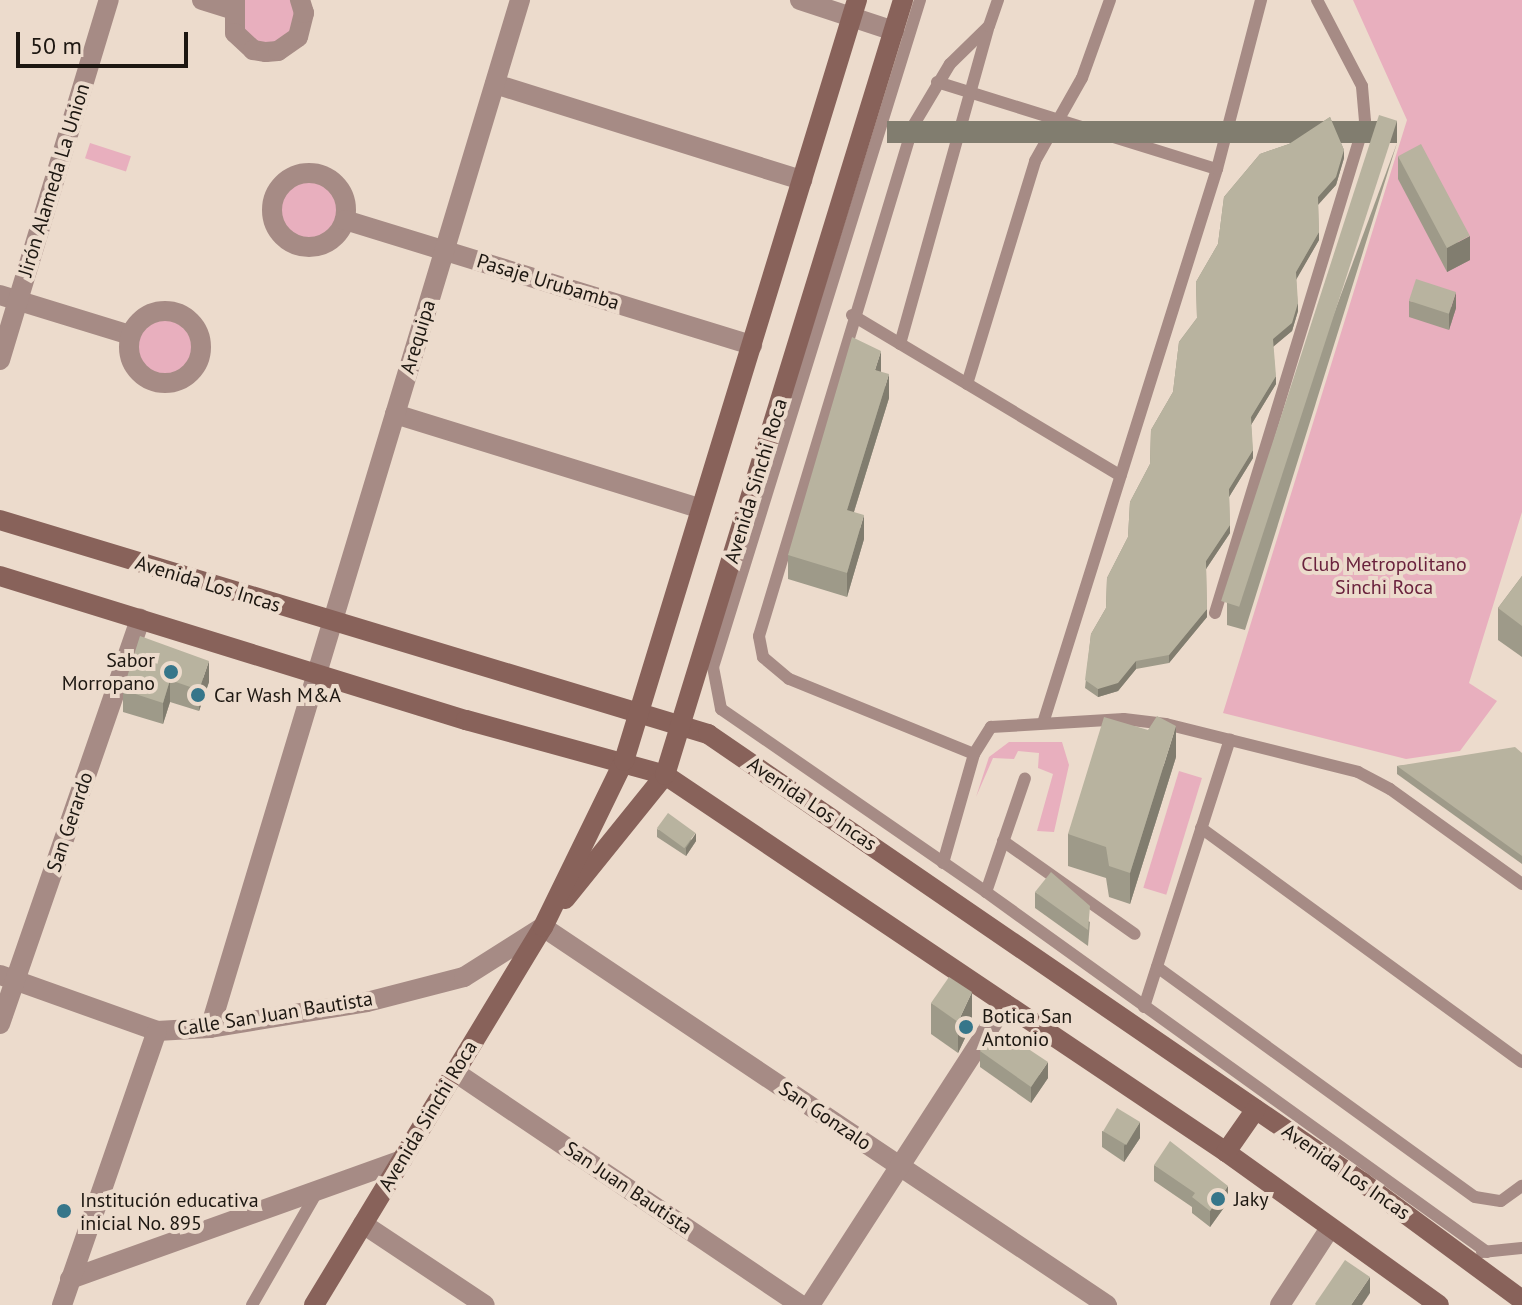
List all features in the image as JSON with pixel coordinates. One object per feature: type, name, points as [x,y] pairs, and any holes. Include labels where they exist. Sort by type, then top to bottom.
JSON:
[{"type":"main road","name":"Avenida Sinchi Roca","points":[[543,927],[665,775],[903,0]]},
{"type":"main road","name":"Avenida Sinchi Roca","points":[[314,1305],[543,927],[624,761],[855,8]]},
{"type":"main road","name":"Avenida Los Incas","points":[[0,520],[332,622],[682,722],[708,734],[1256,1109],[1522,1300]]},
{"type":"main road","points":[[0,576],[317,674],[665,775],[1226,1152],[1439,1305]]},
{"type":"main road","points":[[1226,1152],[1256,1109]]},
{"type":"street","name":"Jirón Alameda La Union","points":[[0,360],[9,297],[109,0]]},
{"type":"street","points":[[202,0],[233,4],[235,33],[243,43],[253,50],[278,51],[289,46],[303,25],[300,0]]},
{"type":"street","name":"Arequipa","points":[[210,1028],[520,0]]},
{"type":"street","points":[[800,0],[855,8],[894,31]]},
{"type":"street","points":[[495,84],[802,180]]},
{"type":"street","name":"Pasaje Urubamba","points":[[345,220],[752,345]]},
{"type":"street","points":[[9,297],[130,335]]},
{"type":"street","points":[[395,414],[701,509]]},
{"type":"street","name":"San Gerardo","points":[[0,1024],[8,977],[140,619]]},
{"type":"street","name":"Calle San Juan Bautista","points":[[8,977],[157,1031],[210,1028],[367,1002],[464,977],[543,927]]},
{"type":"street","name":"San Gonzalo","points":[[543,927],[1107,1305]]},
{"type":"street","points":[[810,1305],[1005,1004]]},
{"type":"street","points":[[62,1305],[157,1031]]},
{"type":"street","name":"San Juan Bautista","points":[[455,1072],[800,1305]]},
{"type":"street","points":[[70,1279],[402,1160]]},
{"type":"street","points":[[363,1224],[485,1305]]},
{"type":"street","points":[[1280,1305],[1330,1228]]},
{"type":"lane","points":[[920,0],[713,667],[713,685],[721,709],[731,720],[986,892],[1487,1252]]},
{"type":"lane","points":[[900,344],[998,0]]},
{"type":"lane","points":[[967,384],[1035,161],[1082,78],[1110,0]]},
{"type":"lane","points":[[1044,720],[1217,169],[1261,0]]},
{"type":"lane","points":[[1215,613],[1365,121],[1362,86],[1317,0]]},
{"type":"lane","points":[[974,754],[789,679],[771,666],[759,647],[761,623],[852,315],[913,126],[937,82],[989,26]]},
{"type":"lane","points":[[937,82],[1217,169]]},
{"type":"lane","points":[[852,315],[1121,476]]},
{"type":"lane","points":[[943,863],[974,754],[991,727],[1044,720],[1145,720],[1230,739],[1374,779],[1522,884]]},
{"type":"lane","points":[[1144,1007],[1230,739]]},
{"type":"lane","points":[[986,892],[1025,778]]},
{"type":"lane","points":[[1201,828],[1522,1062]]},
{"type":"lane","points":[[1003,841],[1135,934]]},
{"type":"lane","points":[[1157,967],[1475,1197],[1501,1201],[1522,1186]]},
{"type":"lane","points":[[252,1305],[318,1190]]},
{"type":"lane","points":[[1455,1250],[1487,1252],[1522,1248]]},
{"type":"green space","points":[[244,0],[290,0],[296,12],[293,30],[278,43],[259,44],[244,34]]},
{"type":"green space","name":"Club Metropolitano Sinchi Roca","points":[[1353,0],[1522,0],[1522,512],[1469,683],[1497,701],[1460,751],[1406,759],[1223,713],[1407,120]]},
{"type":"green space","points":[[90,143],[131,156],[126,172],[85,158]]},
{"type":"green space","points":[[309,178],[331,187],[340,209],[331,231],[309,240],[287,231],[278,209],[287,187]]},
{"type":"green space","points":[[164,320],[184,328],[192,348],[184,368],[164,376],[144,368],[136,348],[144,328]]},
{"type":"green space","points":[[1009,742],[1062,742],[1069,765],[1054,832],[1037,831],[1053,774],[1038,768],[1039,753],[1018,751],[1014,759],[993,758],[976,797],[989,757]]},
{"type":"green space","points":[[1179,771],[1202,778],[1166,895],[1143,888]]},
{"type":"building","points":[[1379,115],[1397,121],[1239,607],[1221,601]]},
{"type":"building","points":[[1330,117],[1344,150],[1336,177],[1318,197],[1319,232],[1296,272],[1298,303],[1292,323],[1273,339],[1276,376],[1251,417],[1253,450],[1229,489],[1230,525],[1206,561],[1207,609],[1169,655],[1136,661],[1118,683],[1098,689],[1085,680],[1091,634],[1106,608],[1107,578],[1128,537],[1130,502],[1150,464],[1151,430],[1173,392],[1179,342],[1197,318],[1196,282],[1218,244],[1224,197],[1260,154],[1289,144]]},
{"type":"building","points":[[1421,144],[1470,236],[1447,248],[1398,156]]},
{"type":"building","points":[[1416,279],[1456,292],[1449,314],[1409,301]]},
{"type":"building","points":[[852,337],[881,351],[875,370],[889,374],[847,510],[864,515],[847,573],[788,555]]},
{"type":"building","points":[[1522,576],[1522,626],[1498,608]]},
{"type":"building","points":[[140,636],[209,661],[199,690],[170,680],[163,703],[123,690]]},
{"type":"building","points":[[1157,716],[1176,726],[1130,873],[1109,866],[1106,847],[1068,834],[1104,717],[1148,730]]},
{"type":"building","points":[[1515,747],[1522,753],[1522,856],[1397,766]]},
{"type":"building","points":[[668,813],[696,833],[684,848],[657,828]]},
{"type":"building","points":[[1051,872],[1090,906],[1088,930],[1035,892]]},
{"type":"building","points":[[949,977],[972,992],[958,1022],[931,1003]]},
{"type":"building","points":[[1003,1032],[1048,1062],[1031,1087],[980,1051],[990,1035]]},
{"type":"building","points":[[1117,1108],[1140,1122],[1126,1145],[1103,1131]]},
{"type":"building","points":[[1170,1141],[1228,1186],[1210,1211],[1192,1197],[1195,1193],[1154,1165]]},
{"type":"building","points":[[1345,1260],[1370,1277],[1351,1305],[1316,1305],[1315,1304]]},
{"type":"place","name":"Sabor Morropano","points":[[171,672]]},
{"type":"place","name":"Car Wash M&A","points":[[198,695]]},
{"type":"place","name":"Botica San Antonio","points":[[966,1027]]},
{"type":"place","name":"Jaky","points":[[1218,1199]]},
{"type":"place","name":"Institución educativa inicial No. 895","points":[[64,1211]]}]
